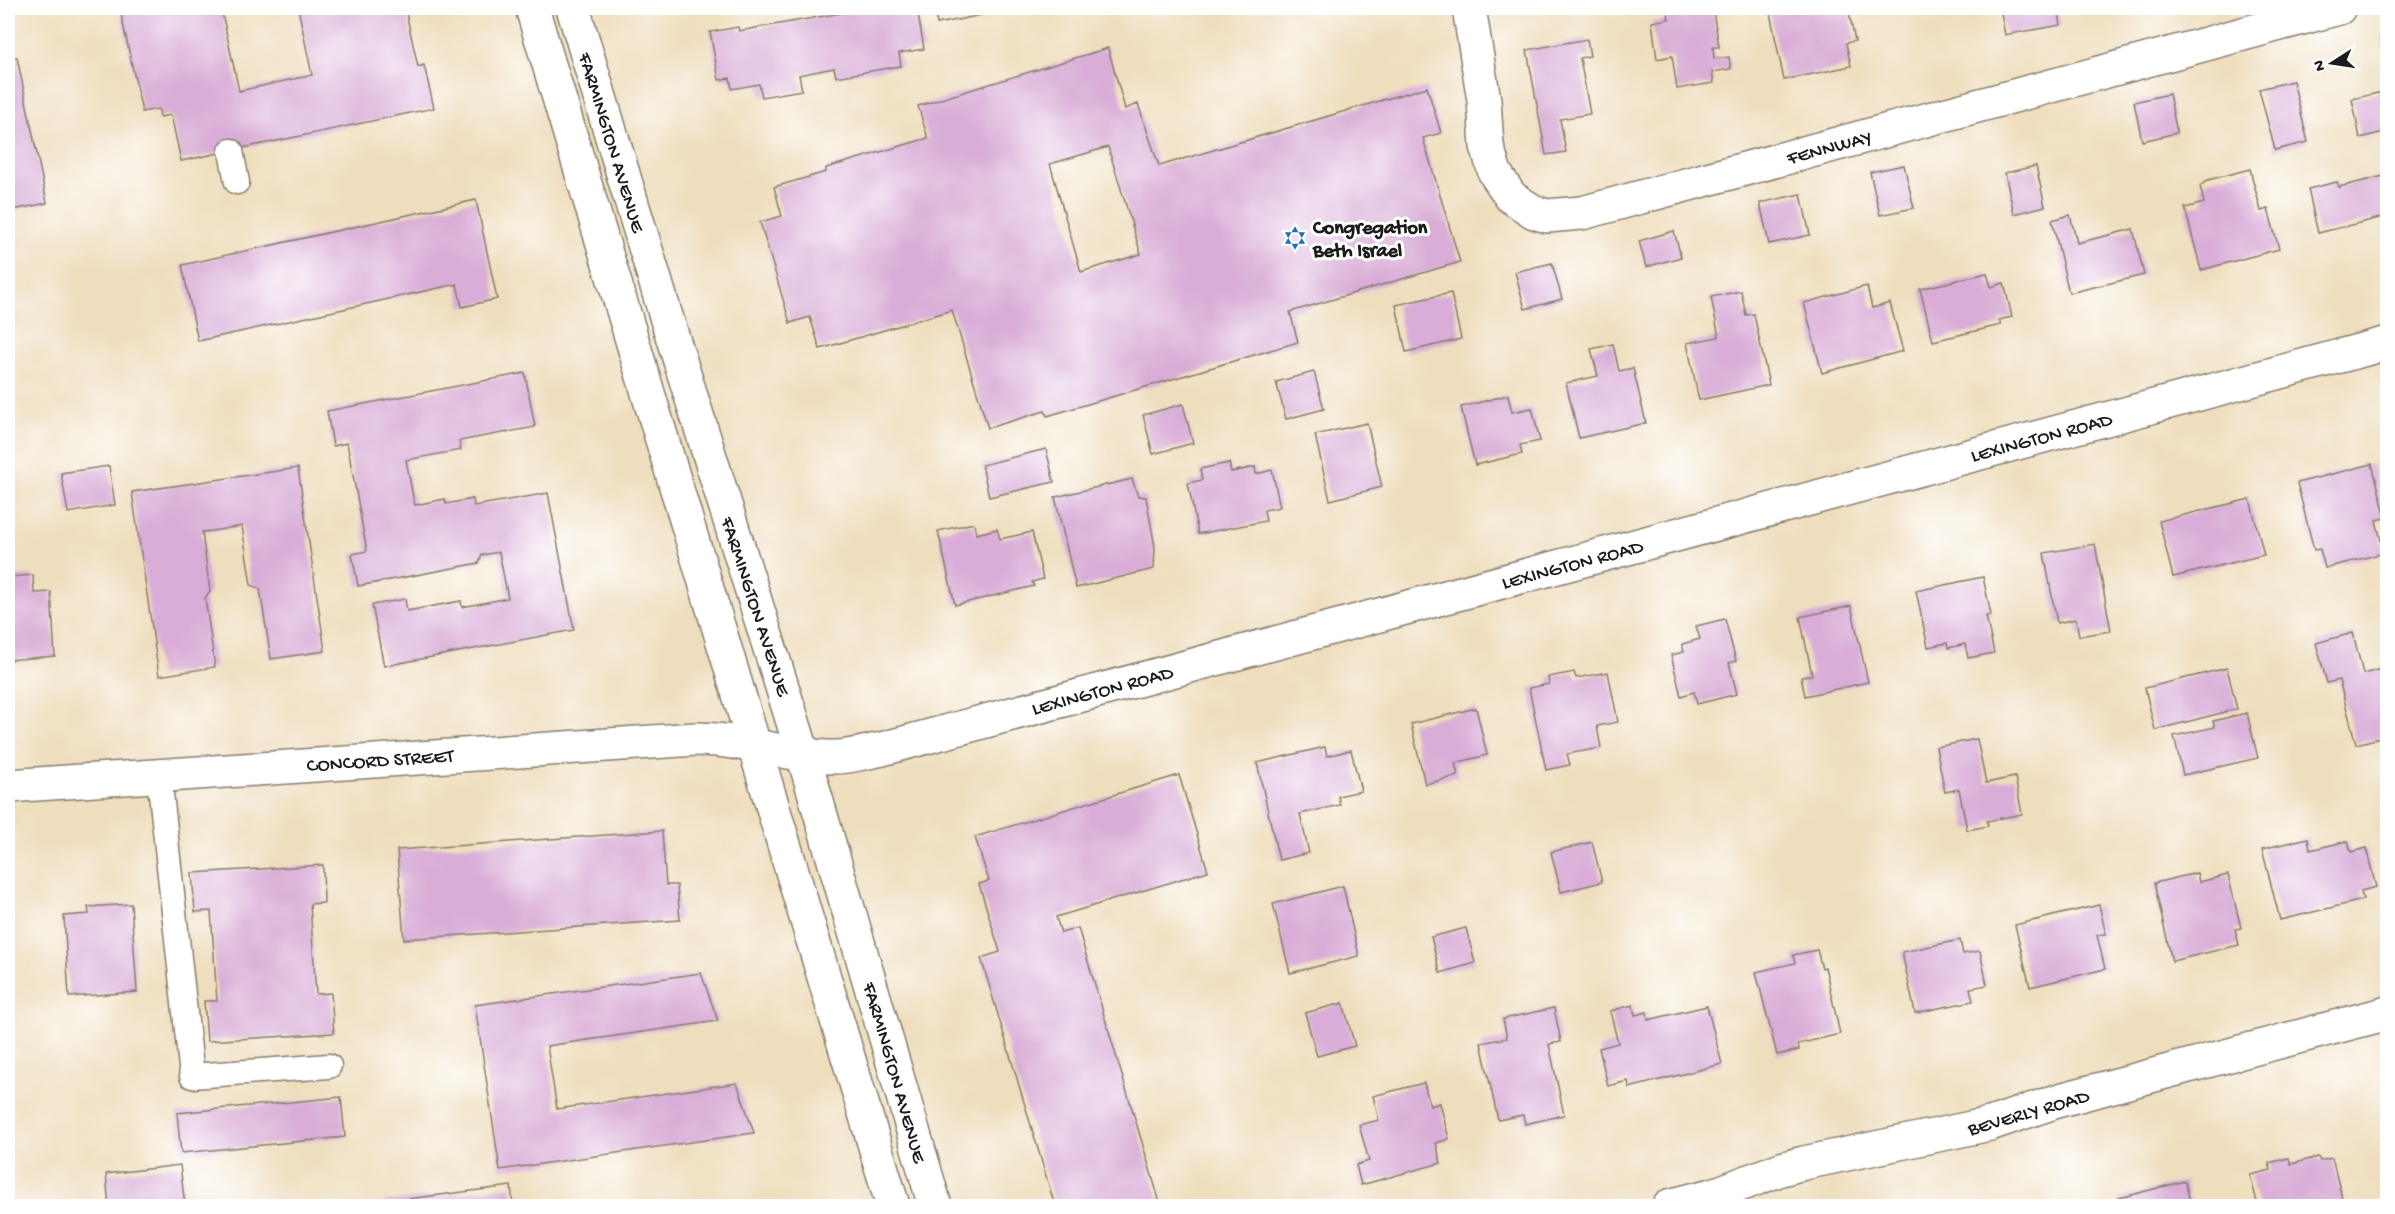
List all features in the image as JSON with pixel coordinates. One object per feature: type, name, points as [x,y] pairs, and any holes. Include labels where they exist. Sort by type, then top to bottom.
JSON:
[{"type":"street","name":"FARMINGTON AVENUE","points":[[532,8],[893,1206]]},
{"type":"street","name":"FARMINGTON AVENUE","points":[[573,8],[671,335],[803,754],[935,1206]]},
{"type":"street","name":"FENNWAY","points":[[1469,8],[1484,100],[1487,146],[1495,173],[1511,196],[1523,206],[1547,216],[1564,216],[2339,8]]},
{"type":"street","name":"LEXINGTON ROAD","points":[[753,744],[803,754],[837,757],[882,749],[2388,343]]},
{"type":"street","name":"CONCORD STREET","points":[[8,786],[696,739],[753,744]]},
{"type":"street","name":"BEVERLY ROAD","points":[[1669,1206],[1716,1194],[1780,1169],[1990,1124],[2060,1100],[2388,1013]]},
{"type":"lane","points":[[231,151],[237,182]]},
{"type":"lane","points":[[159,775],[192,1076],[329,1066]]},
{"type":"building","points":[[137,8],[221,8],[239,91],[312,75],[298,8],[405,8],[418,67],[424,65],[434,108],[181,161],[171,115],[160,117],[159,109],[142,112],[121,14],[138,10]]},
{"type":"building","points":[[870,8],[917,8],[924,49],[899,53],[901,66],[836,77],[834,68],[799,75],[802,90],[762,97],[759,84],[732,89],[730,78],[719,80],[710,32],[738,27],[739,31]]},
{"type":"building","points":[[934,8],[985,8],[987,14],[937,24]]},
{"type":"building","points":[[1667,8],[1689,8],[1690,14],[1713,11],[1719,47],[1713,47],[1714,59],[1729,57],[1731,69],[1712,72],[1714,83],[1677,89],[1672,56],[1657,59],[1652,22],[1669,19]]},
{"type":"building","points":[[1769,8],[1848,8],[1855,41],[1846,43],[1851,66],[1784,80]]},
{"type":"building","points":[[2000,8],[2058,8],[2061,25],[2005,35]]},
{"type":"building","points":[[8,35],[13,57],[17,57],[47,203],[8,211]]},
{"type":"building","points":[[2388,35],[2388,63],[2387,63],[2380,37]]},
{"type":"building","points":[[1587,39],[1590,56],[1580,58],[1590,114],[1560,119],[1566,152],[1546,155],[1527,50]]},
{"type":"building","name":"Congregation Beth Israel","points":[[1108,48],[1125,109],[1138,104],[1159,166],[1427,87],[1441,133],[1423,138],[1460,262],[1290,312],[1298,342],[1047,416],[1045,411],[988,428],[952,310],[820,349],[810,317],[790,323],[760,222],[782,216],[774,187],[826,172],[826,168],[928,138],[918,106]],"holes":[[[1108,147],[1141,254],[1081,272],[1050,164]]]},
{"type":"building","points":[[2293,81],[2308,142],[2275,150],[2259,89]]},
{"type":"building","points":[[2382,92],[2388,118],[2388,131],[2360,138],[2352,99]]},
{"type":"building","points":[[2169,94],[2177,133],[2142,141],[2134,102]]},
{"type":"building","points":[[1904,165],[1914,208],[1880,215],[1870,172]]},
{"type":"building","points":[[2036,166],[2045,206],[2014,214],[2005,173]]},
{"type":"building","points":[[2250,169],[2261,211],[2268,209],[2279,249],[2201,270],[2185,208],[2204,203],[2200,186],[2208,180]]},
{"type":"building","points":[[2388,175],[2388,216],[2318,233],[2308,189],[2337,182],[2339,187]]},
{"type":"building","points":[[1801,194],[1810,235],[1769,244],[1760,203]]},
{"type":"building","points":[[476,200],[497,299],[462,307],[457,284],[198,341],[182,265]]},
{"type":"building","points":[[2070,215],[2077,243],[2133,229],[2144,275],[2069,293],[2052,220]]},
{"type":"building","points":[[1674,231],[1681,257],[1646,267],[1639,241]]},
{"type":"building","points":[[1552,263],[1562,299],[1525,309],[1515,272]]},
{"type":"building","points":[[1987,273],[1991,287],[2004,283],[2012,317],[1999,320],[2001,325],[1933,341],[1920,289]]},
{"type":"building","points":[[1867,286],[1872,308],[1890,303],[1903,351],[1822,373],[1804,303]]},
{"type":"building","points":[[1741,291],[1746,315],[1754,314],[1769,385],[1699,400],[1687,343],[1719,337],[1711,297]]},
{"type":"building","points":[[1451,293],[1461,339],[1406,352],[1396,305]]},
{"type":"building","points":[[1613,344],[1619,371],[1633,368],[1646,423],[1579,438],[1566,383],[1598,376],[1591,349]]},
{"type":"building","points":[[1314,372],[1324,409],[1286,419],[1276,382]]},
{"type":"building","points":[[525,373],[535,427],[459,441],[461,450],[406,460],[413,497],[415,505],[445,499],[446,504],[473,499],[474,506],[548,493],[574,630],[384,666],[372,605],[405,599],[407,611],[461,601],[462,607],[508,598],[499,552],[482,555],[479,563],[358,586],[352,554],[367,551],[347,443],[333,446],[327,411]]},
{"type":"building","points":[[1508,395],[1512,412],[1532,408],[1540,441],[1520,445],[1522,454],[1475,465],[1461,407]]},
{"type":"building","points":[[1183,404],[1193,443],[1153,454],[1143,415]]},
{"type":"building","points":[[1367,423],[1382,487],[1330,500],[1315,435]]},
{"type":"building","points":[[1046,449],[1054,482],[989,497],[982,465]]},
{"type":"building","points":[[1229,463],[1231,472],[1255,467],[1256,474],[1272,470],[1280,507],[1264,510],[1266,521],[1198,534],[1188,483],[1202,480],[1200,469]]},
{"type":"building","points":[[2372,464],[2386,518],[2376,520],[2384,553],[2325,568],[2320,549],[2314,550],[2297,483]]},
{"type":"building","points":[[109,466],[115,505],[68,513],[61,473]]},
{"type":"building","points":[[298,468],[325,651],[271,659],[260,589],[251,585],[242,526],[202,532],[210,592],[205,598],[215,667],[159,676],[132,492]]},
{"type":"building","points":[[1132,479],[1138,496],[1146,497],[1155,547],[1154,569],[1076,588],[1055,497]]},
{"type":"building","points":[[2250,499],[2264,555],[2173,577],[2159,521]]},
{"type":"building","points":[[974,523],[976,534],[997,529],[1000,539],[1032,532],[1043,579],[1032,582],[1034,586],[955,605],[938,531]]},
{"type":"building","points":[[2095,544],[2111,631],[2079,636],[2076,619],[2057,623],[2044,553]]},
{"type":"building","points":[[33,575],[34,593],[51,592],[55,656],[8,660],[8,577]]},
{"type":"building","points":[[1983,577],[1991,615],[1986,616],[1994,653],[1968,658],[1965,644],[1948,648],[1947,643],[1928,647],[1916,591]]},
{"type":"building","points":[[1851,606],[1868,682],[1805,696],[1801,677],[1812,675],[1800,617]]},
{"type":"building","points":[[1725,619],[1736,661],[1729,663],[1737,694],[1697,704],[1694,692],[1681,696],[1671,655],[1684,652],[1682,644],[1700,639],[1696,626]]},
{"type":"building","points":[[2353,633],[2363,674],[2388,667],[2388,736],[2356,744],[2339,680],[2327,683],[2316,643]]},
{"type":"building","points":[[2227,668],[2237,709],[2155,730],[2145,688]]},
{"type":"building","points":[[1574,672],[1576,678],[1608,672],[1618,722],[1597,726],[1601,748],[1567,754],[1570,765],[1546,770],[1529,688],[1549,684],[1548,677]]},
{"type":"building","points":[[1476,708],[1487,755],[1455,763],[1458,776],[1425,784],[1411,724]]},
{"type":"building","points":[[2247,713],[2258,758],[2183,775],[2174,736],[2215,727],[2213,721]]},
{"type":"building","points":[[1977,739],[1986,783],[2015,777],[2022,814],[1987,821],[1988,826],[1967,830],[1959,789],[1945,792],[1936,747]]},
{"type":"building","points":[[1325,747],[1327,756],[1351,750],[1361,791],[1338,796],[1340,805],[1300,814],[1309,853],[1279,860],[1257,763]]},
{"type":"building","points":[[1179,775],[1208,871],[1056,917],[1061,933],[1078,928],[1161,1206],[1055,1206],[981,958],[1000,952],[979,884],[989,881],[975,837]]},
{"type":"building","points":[[662,831],[666,885],[677,885],[680,920],[404,939],[397,850]]},
{"type":"building","points":[[2308,838],[2310,850],[2348,841],[2351,852],[2366,848],[2376,887],[2361,891],[2363,900],[2280,920],[2262,849]]},
{"type":"building","points":[[1592,842],[1602,882],[1561,892],[1551,852]]},
{"type":"building","points":[[323,865],[324,903],[310,904],[316,994],[331,993],[334,1033],[207,1041],[204,1001],[217,1001],[211,911],[195,912],[192,873]]},
{"type":"building","points":[[2197,873],[2199,882],[2228,875],[2241,928],[2235,929],[2239,945],[2172,961],[2154,883]]},
{"type":"building","points":[[1343,886],[1359,956],[1290,973],[1273,904]]},
{"type":"building","points":[[131,904],[137,992],[69,997],[64,916],[89,914],[88,907]]},
{"type":"building","points":[[2099,905],[2106,934],[2097,935],[2105,969],[2030,987],[2015,925]]},
{"type":"building","points":[[1466,928],[1475,963],[1440,973],[1431,937]]},
{"type":"building","points":[[1960,940],[1963,954],[1980,951],[1987,985],[1970,988],[1973,1001],[1915,1013],[1902,952]]},
{"type":"building","points":[[1817,950],[1822,968],[1825,967],[1840,1034],[1798,1044],[1799,1050],[1777,1055],[1756,972],[1795,963],[1793,955]]},
{"type":"building","points":[[701,973],[718,1021],[547,1046],[557,1109],[737,1083],[754,1133],[500,1170],[475,1005]]},
{"type":"building","points":[[1343,1003],[1355,1046],[1317,1056],[1305,1013]]},
{"type":"building","points":[[1633,1005],[1635,1015],[1647,1012],[1648,1020],[1707,1006],[1722,1064],[1629,1088],[1628,1081],[1608,1086],[1599,1048],[1618,1043],[1610,1011]]},
{"type":"building","points":[[1554,1008],[1561,1042],[1549,1044],[1564,1115],[1525,1124],[1523,1115],[1498,1120],[1481,1043],[1507,1038],[1503,1019]]},
{"type":"building","points":[[1424,1083],[1430,1106],[1440,1103],[1449,1139],[1436,1143],[1441,1163],[1361,1185],[1356,1165],[1369,1161],[1359,1125],[1379,1120],[1373,1096]]},
{"type":"building","points":[[341,1097],[345,1137],[181,1153],[177,1113]]},
{"type":"building","points":[[2318,1157],[2320,1161],[2332,1158],[2344,1206],[2258,1206],[2250,1175],[2271,1170],[2269,1163],[2289,1158],[2291,1164]]},
{"type":"building","points":[[180,1165],[185,1206],[109,1206],[106,1174]]},
{"type":"building","points":[[2185,1181],[2191,1206],[2121,1206],[2119,1198]]},
{"type":"building","points":[[511,1186],[513,1206],[383,1206],[383,1202]]},
{"type":"place","name":"Congregation Beth Israel","points":[[1295,238]]}]
